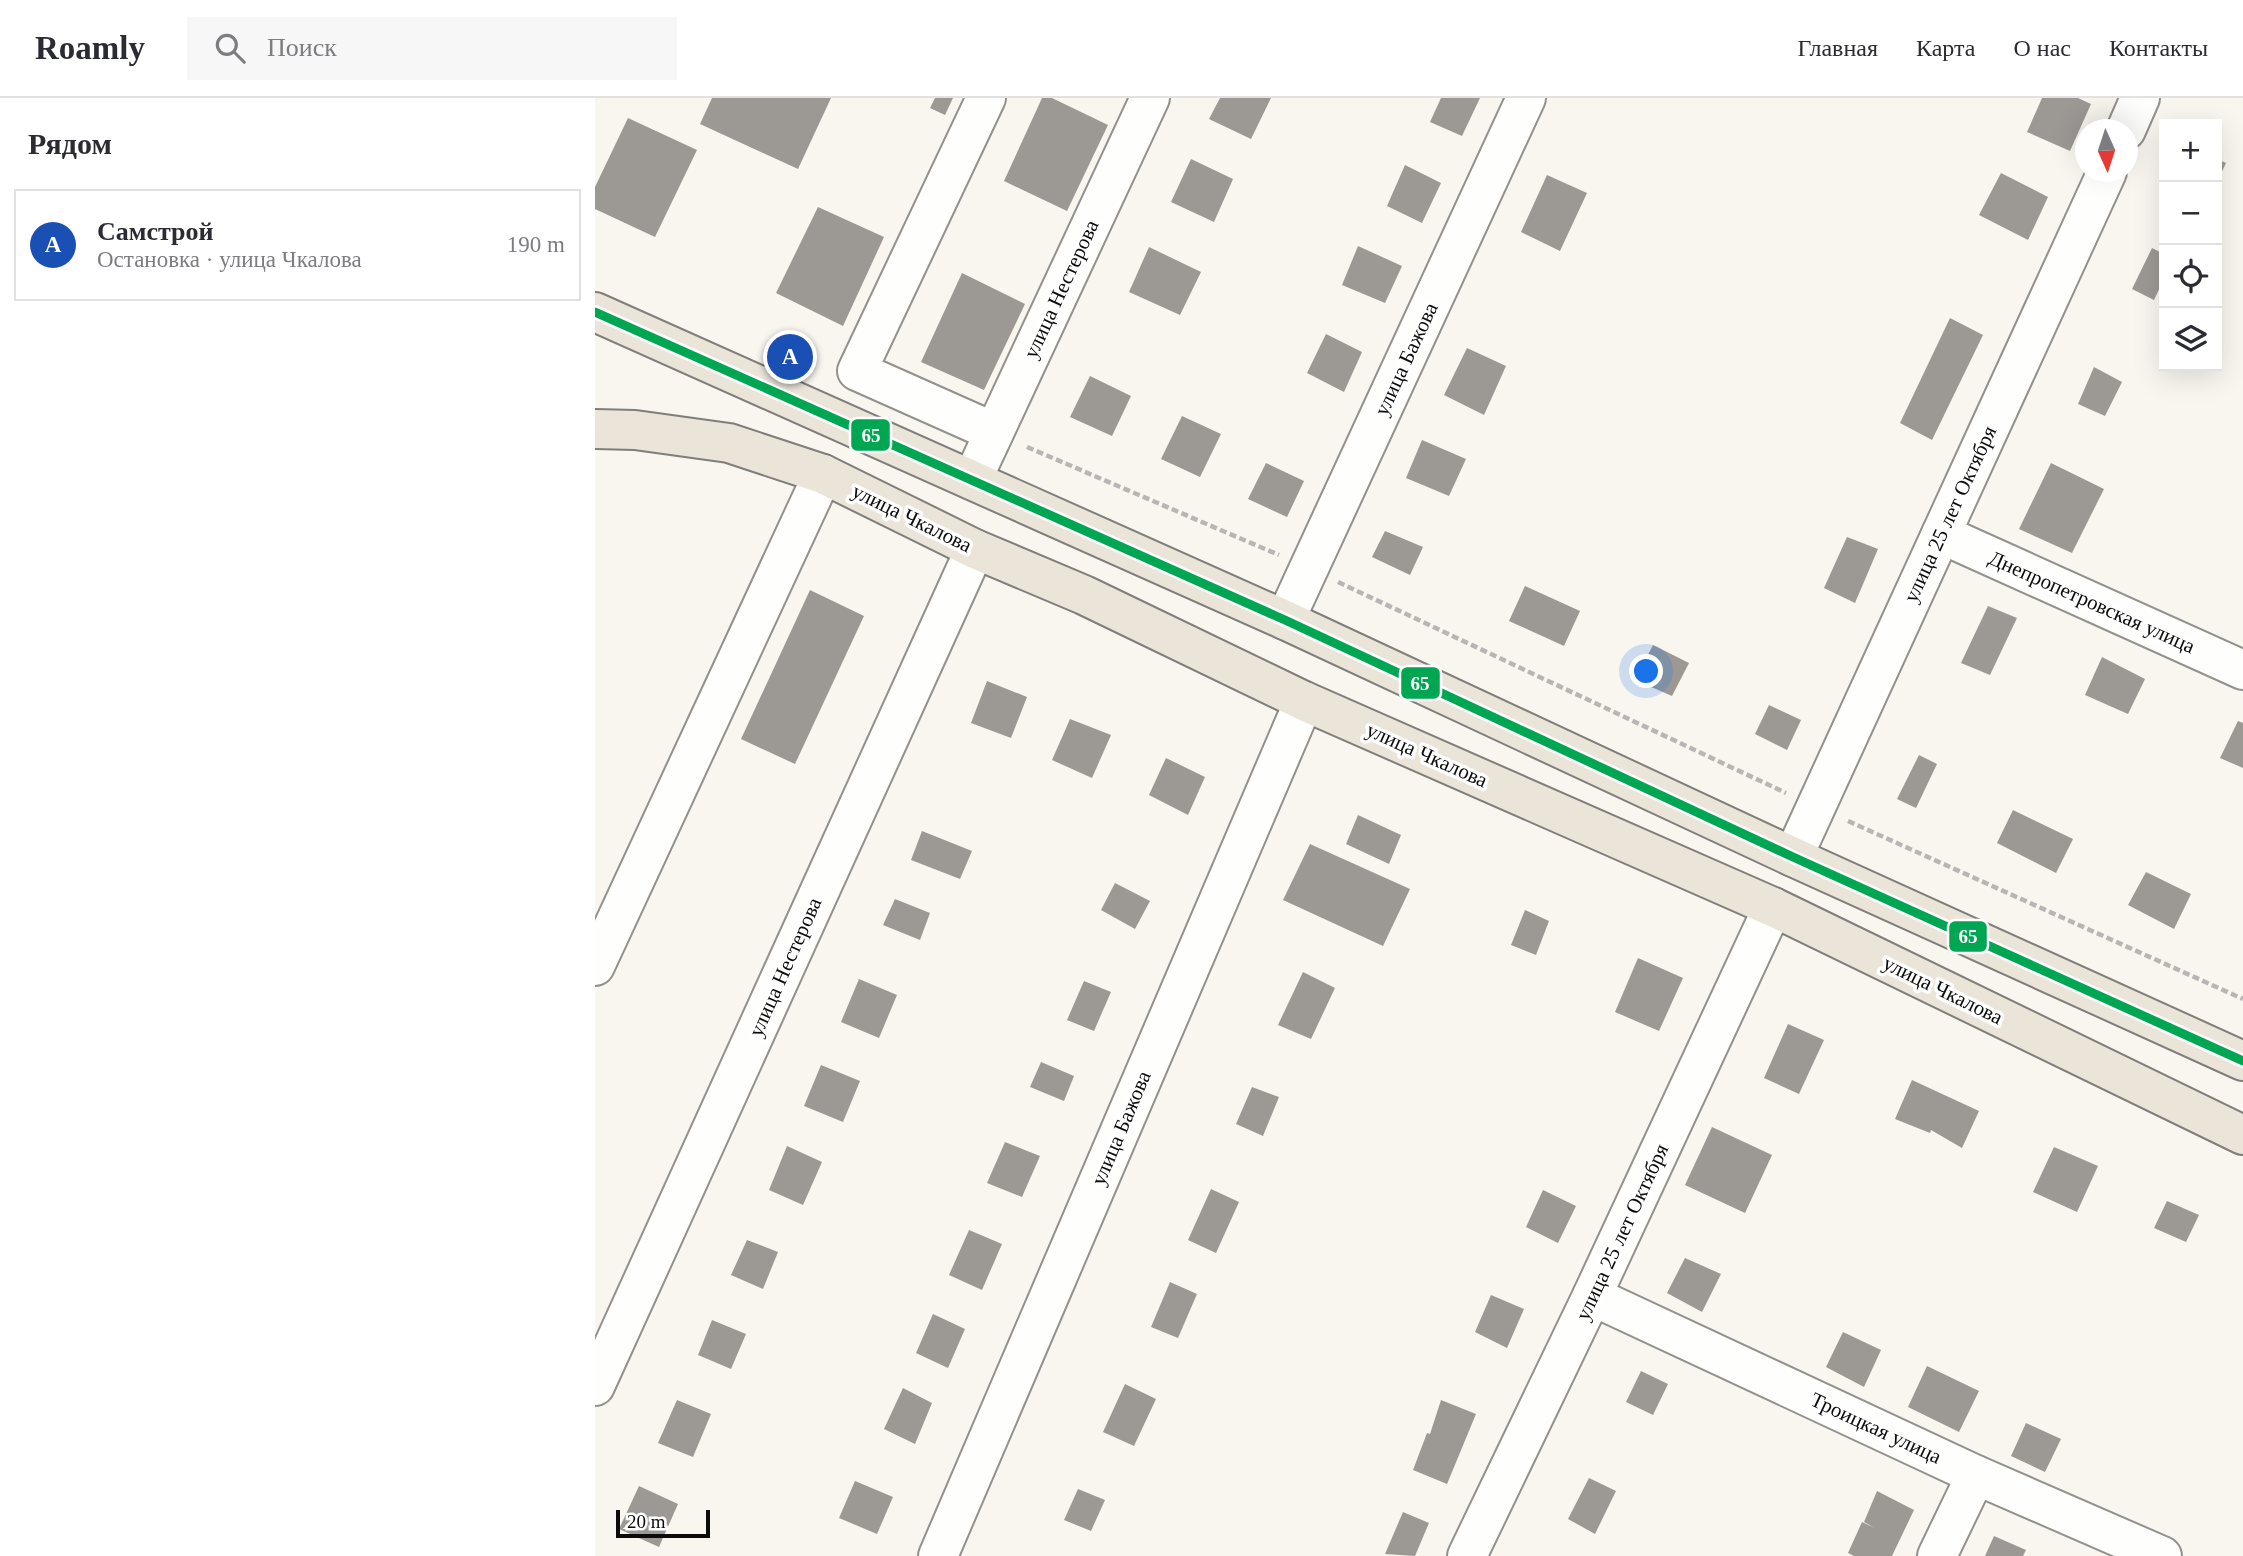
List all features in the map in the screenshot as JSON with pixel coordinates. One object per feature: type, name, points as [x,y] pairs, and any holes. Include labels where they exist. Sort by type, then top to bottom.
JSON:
[{"type":"main road","points":[[595,312],[1285,620],[1793,857],[2243,1061]]},
{"type":"main road","name":"улица Чкалова","points":[[595,429],[635,430],[729,443],[823,474],[975,549],[1084,594],[1304,701],[1773,907],[2243,1135]]},
{"type":"street","points":[[835,420],[986,98]]},
{"type":"street","name":"улица Нестерова","points":[[972,481],[1150,98]]},
{"type":"street","name":"улица Бажова","points":[[1285,620],[1526,98]]},
{"type":"street","points":[[2131,119],[2140,98]]},
{"type":"street","name":"улица 25 лет Октября","points":[[1793,857],[2102,182]]},
{"type":"street","points":[[857,371],[994,432]]},
{"type":"street","points":[[595,966],[823,474]]},
{"type":"street","name":"Днепропетровская улица","points":[[1941,534],[2243,670]]},
{"type":"street","name":"улица Нестерова","points":[[595,1385],[975,549]]},
{"type":"street","name":"улица Бажова","points":[[939,1556],[1304,701]]},
{"type":"street","name":"улица 25 лет Октября","points":[[1467,1556],[1592,1297],[1773,907]]},
{"type":"street","name":"Троицкая улица","points":[[1592,1297],[1976,1475],[2162,1556]]},
{"type":"street","points":[[1937,1556],[1976,1475]]},
{"type":"path","points":[[994,432],[1309,568],[1816,807],[2243,999]]},
{"type":"building","points":[[712,98],[831,98],[798,169],[700,124]]},
{"type":"building","points":[[935,98],[953,98],[945,115],[930,108]]},
{"type":"building","points":[[1042,98],[1052,98],[1108,125],[1067,211],[1004,181]]},
{"type":"building","points":[[1220,98],[1271,98],[1251,139],[1209,119]]},
{"type":"building","points":[[1441,98],[1480,98],[1462,136],[1430,122]]},
{"type":"building","points":[[2042,98],[2078,98],[2091,104],[2084,119],[2075,119],[2075,140],[2070,151],[2027,132]]},
{"type":"building","points":[[628,118],[697,150],[655,237],[595,209],[595,187]]},
{"type":"building","points":[[1191,159],[1233,179],[1214,222],[1171,202]]},
{"type":"building","points":[[1405,165],[1441,183],[1422,223],[1387,206]]},
{"type":"building","points":[[2001,173],[2048,197],[2028,240],[1979,215]]},
{"type":"building","points":[[1547,175],[1587,193],[1560,251],[1521,232]]},
{"type":"building","points":[[818,207],[884,237],[843,326],[776,293]]},
{"type":"building","points":[[1358,246],[1402,266],[1385,303],[1342,285]]},
{"type":"building","points":[[1149,247],[1201,272],[1180,315],[1129,292]]},
{"type":"building","points":[[2152,248],[2159,252],[2159,290],[2154,300],[2132,289]]},
{"type":"building","points":[[962,273],[1025,304],[984,390],[921,362]]},
{"type":"building","points":[[1950,318],[1983,335],[1932,440],[1900,423]]},
{"type":"building","points":[[1326,334],[1362,352],[1344,392],[1307,373]]},
{"type":"building","points":[[1467,348],[1506,366],[1484,415],[1444,395]]},
{"type":"building","points":[[2094,367],[2122,382],[2105,416],[2078,404]]},
{"type":"building","points":[[1090,376],[1131,396],[1112,436],[1070,417]]},
{"type":"building","points":[[1182,416],[1221,434],[1200,477],[1161,459]]},
{"type":"building","points":[[1422,440],[1466,459],[1449,496],[1406,478]]},
{"type":"building","points":[[1266,463],[1304,481],[1287,517],[1248,499]]},
{"type":"building","points":[[2051,463],[2104,489],[2072,553],[2019,529]]},
{"type":"building","points":[[1385,531],[1423,547],[1410,575],[1372,557]]},
{"type":"building","points":[[1847,537],[1878,549],[1855,603],[1824,588]]},
{"type":"building","points":[[1525,586],[1580,611],[1564,646],[1509,621]]},
{"type":"building","points":[[810,590],[864,616],[795,764],[741,739]]},
{"type":"building","points":[[1988,606],[2017,618],[1990,675],[1961,663]]},
{"type":"building","points":[[1653,645],[1689,663],[1672,696],[1635,680]]},
{"type":"building","points":[[2102,657],[2145,679],[2128,714],[2085,695]]},
{"type":"building","points":[[987,681],[1027,697],[1011,738],[971,723]]},
{"type":"building","points":[[1769,705],[1801,720],[1787,750],[1755,734]]},
{"type":"building","points":[[1070,719],[1111,735],[1092,778],[1052,760]]},
{"type":"building","points":[[2238,721],[2243,723],[2243,768],[2220,758]]},
{"type":"building","points":[[1919,755],[1937,764],[1916,808],[1897,799]]},
{"type":"building","points":[[1166,758],[1205,777],[1188,815],[1149,795]]},
{"type":"building","points":[[2013,810],[2073,839],[2056,873],[1997,843]]},
{"type":"building","points":[[1358,815],[1401,835],[1389,864],[1346,844]]},
{"type":"building","points":[[922,831],[972,851],[960,879],[911,860]]},
{"type":"building","points":[[1310,844],[1410,889],[1383,946],[1283,900]]},
{"type":"building","points":[[2146,872],[2191,894],[2174,929],[2128,905]]},
{"type":"building","points":[[1115,883],[1150,901],[1135,929],[1101,910]]},
{"type":"building","points":[[895,899],[930,913],[920,940],[883,925]]},
{"type":"building","points":[[1525,910],[1549,921],[1536,955],[1511,945]]},
{"type":"building","points":[[1638,958],[1683,978],[1659,1031],[1615,1012]]},
{"type":"building","points":[[1303,972],[1335,988],[1311,1039],[1278,1025]]},
{"type":"building","points":[[859,979],[897,995],[879,1038],[841,1022]]},
{"type":"building","points":[[1084,981],[1111,992],[1094,1031],[1067,1020]]},
{"type":"building","points":[[1788,1024],[1824,1040],[1799,1094],[1764,1078]]},
{"type":"building","points":[[1041,1062],[1074,1076],[1064,1101],[1030,1087]]},
{"type":"building","points":[[821,1065],[860,1081],[843,1122],[804,1106]]},
{"type":"building","points":[[1912,1080],[1979,1111],[1962,1148],[1931,1130],[1930,1133],[1895,1119]]},
{"type":"building","points":[[1252,1087],[1279,1097],[1263,1136],[1236,1124]]},
{"type":"building","points":[[1712,1127],[1772,1155],[1745,1213],[1685,1185]]},
{"type":"building","points":[[1005,1142],[1040,1156],[1022,1197],[987,1183]]},
{"type":"building","points":[[787,1146],[822,1162],[803,1205],[769,1190]]},
{"type":"building","points":[[2054,1147],[2098,1166],[2077,1212],[2033,1192]]},
{"type":"building","points":[[1211,1189],[1239,1202],[1216,1253],[1188,1240]]},
{"type":"building","points":[[1543,1190],[1576,1206],[1558,1243],[1526,1227]]},
{"type":"building","points":[[2167,1201],[2199,1215],[2186,1242],[2154,1228]]},
{"type":"building","points":[[969,1230],[1002,1244],[982,1290],[949,1275]]},
{"type":"building","points":[[747,1240],[778,1252],[763,1289],[731,1275]]},
{"type":"building","points":[[1685,1258],[1721,1274],[1702,1312],[1667,1293]]},
{"type":"building","points":[[1170,1282],[1197,1294],[1178,1338],[1151,1327]]},
{"type":"building","points":[[1491,1295],[1524,1309],[1507,1348],[1475,1332]]},
{"type":"building","points":[[933,1314],[965,1329],[948,1368],[916,1353]]},
{"type":"building","points":[[712,1320],[746,1334],[731,1369],[698,1355]]},
{"type":"building","points":[[1843,1332],[1881,1350],[1864,1387],[1826,1367]]},
{"type":"building","points":[[1927,1366],[1979,1391],[1959,1432],[1908,1407]]},
{"type":"building","points":[[1641,1371],[1668,1384],[1653,1415],[1626,1402]]},
{"type":"building","points":[[1125,1384],[1156,1399],[1134,1446],[1103,1432]]},
{"type":"building","points":[[903,1388],[932,1403],[915,1444],[884,1429]]},
{"type":"building","points":[[677,1400],[711,1414],[693,1457],[658,1443]]},
{"type":"building","points":[[1441,1400],[1476,1414],[1447,1484],[1413,1470],[1427,1433],[1430,1434]]},
{"type":"building","points":[[2026,1423],[2061,1439],[2045,1472],[2011,1456]]},
{"type":"building","points":[[1589,1478],[1616,1491],[1595,1534],[1568,1519]]},
{"type":"building","points":[[855,1481],[893,1497],[877,1534],[839,1518]]},
{"type":"building","points":[[639,1486],[678,1504],[659,1547],[619,1529]]},
{"type":"building","points":[[1078,1489],[1105,1500],[1091,1531],[1064,1520]]},
{"type":"building","points":[[1877,1491],[1914,1510],[1892,1556],[1854,1556],[1848,1553],[1862,1522],[1875,1528],[1864,1522]]},
{"type":"building","points":[[1403,1512],[1429,1523],[1415,1556],[1385,1554]]},
{"type":"building","points":[[1994,1536],[2026,1550],[2023,1556],[1985,1556]]},
{"type":"transit line","name":"65","points":[[595,312],[1285,620],[1793,857],[2243,1061]]},
{"type":"place","name":"Самстрой","points":[[790,357]]}]
